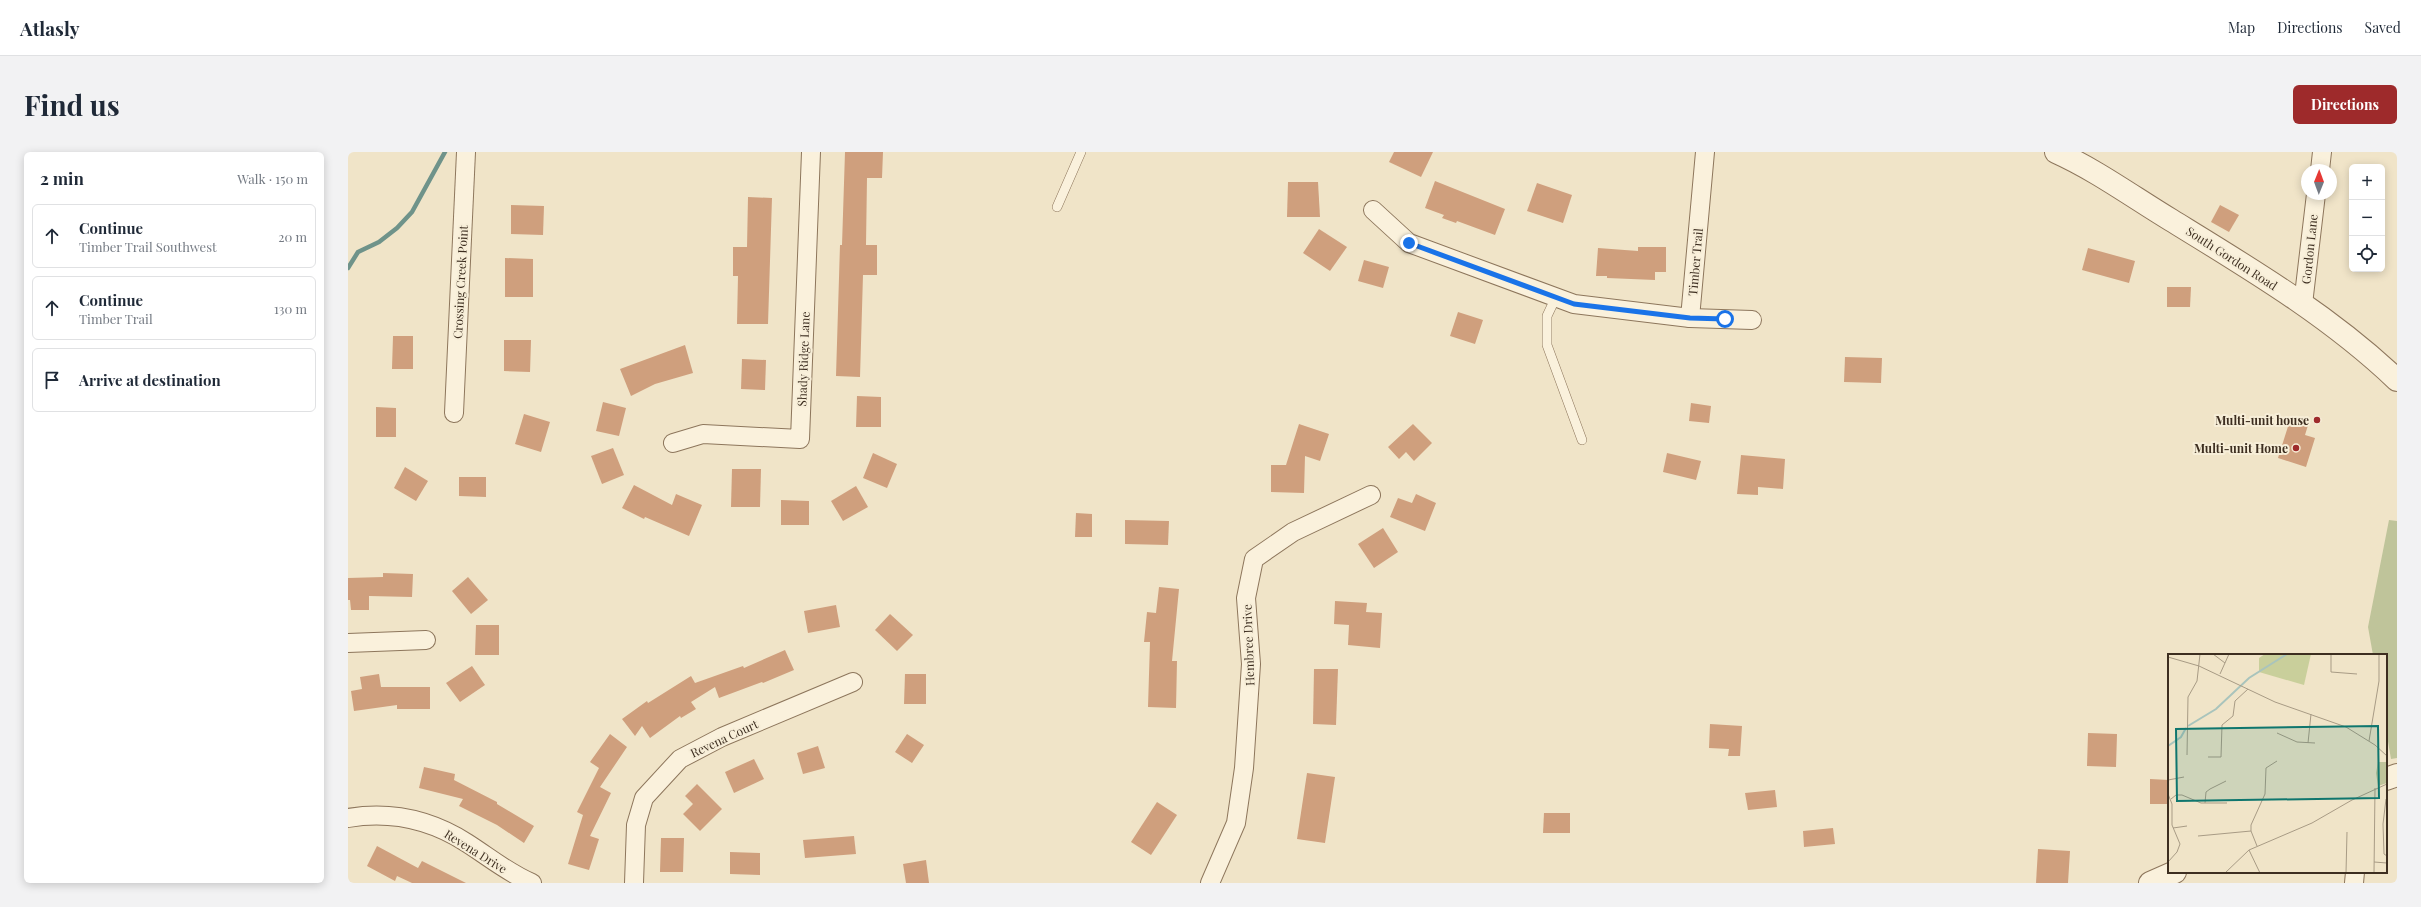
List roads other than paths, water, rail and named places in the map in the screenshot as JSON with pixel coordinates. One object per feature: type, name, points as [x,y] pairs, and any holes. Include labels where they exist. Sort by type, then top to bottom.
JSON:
[{"type":"street","name":"Crossing Creek Point","points":[[454,413],[466,152]]},
{"type":"street","name":"Shady Ridge Lane","points":[[673,443],[703,434],[800,438],[811,152]]},
{"type":"street","name":"Timber Trail","points":[[1690,318],[1705,152]]},
{"type":"street","name":"South Gordon Road","points":[[2056,152],[2190,232],[2303,304],[2365,349],[2397,380]]},
{"type":"street","points":[[2321,164],[2322,152]]},
{"type":"street","name":"Gordon Lane","points":[[2303,304],[2315,200]]},
{"type":"street","points":[[1373,210],[1409,243],[1574,304],[1690,318],[1752,320]]},
{"type":"street","name":"Hembree Drive","points":[[1210,883],[1236,823],[1244,768],[1251,664],[1246,598],[1254,560],[1293,532],[1371,495]]},
{"type":"street","points":[[348,643],[426,640]]},
{"type":"street","name":"Revena Court","points":[[634,883],[636,824],[644,798],[680,759],[722,737],[852,682]]},
{"type":"street","points":[[2387,779],[2397,775]]},
{"type":"street","name":"Revena Drive","points":[[348,818],[371,814],[403,816],[437,827],[466,842],[515,875],[532,883]]},
{"type":"street","points":[[2150,883],[2173,873]]},
{"type":"street","points":[[2354,883],[2355,873]]},
{"type":"lane","points":[[1057,207],[1081,152]]},
{"type":"lane","points":[[1556,297],[1547,316],[1547,345],[1582,440]]},
{"type":"waterway","points":[[348,268],[358,252],[379,242],[397,228],[412,212],[445,152]]},
{"type":"place","name":"Multi-unit house","points":[[2317,420]]},
{"type":"place","name":"Multi-unit Home","points":[[2296,448]]}]
